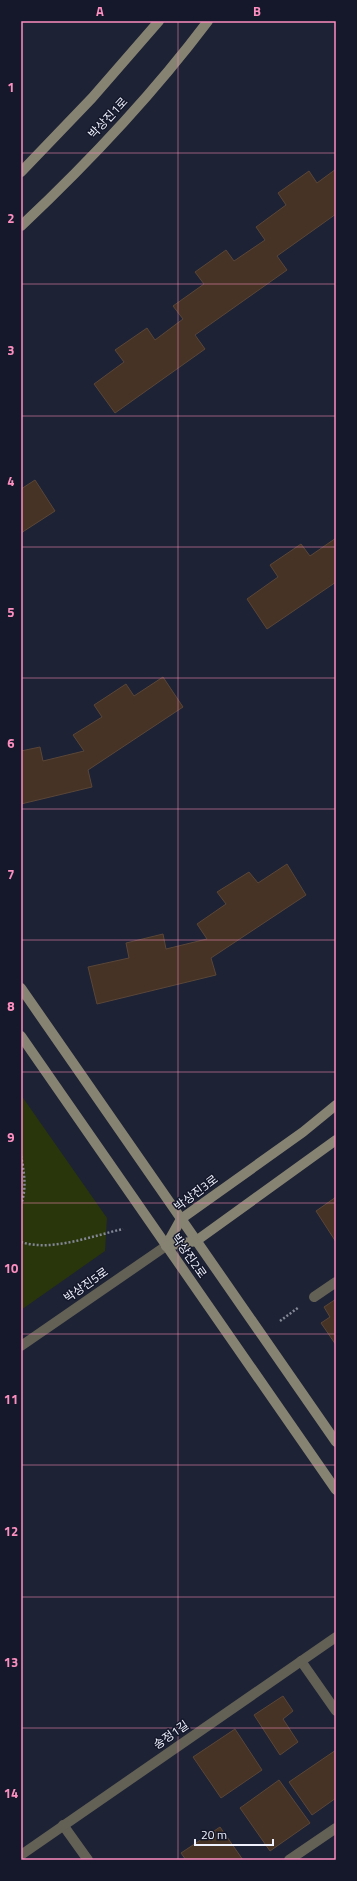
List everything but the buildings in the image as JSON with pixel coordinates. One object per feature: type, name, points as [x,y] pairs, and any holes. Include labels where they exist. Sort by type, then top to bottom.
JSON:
[{"type":"street","points":[[21,172],[92,98],[159,21]]},
{"type":"street","name":"박상진1로","points":[[21,226],[121,124],[188,48],[208,21]]},
{"type":"street","name":"박상진2로","points":[[21,988],[336,1442]]},
{"type":"street","name":"박상진2로","points":[[21,1036],[336,1490]]},
{"type":"street","name":"박상진3로","points":[[166,1246],[181,1219],[303,1132],[336,1105]]},
{"type":"street","points":[[166,1246],[196,1241],[336,1140]]},
{"type":"street","name":"박상진5로","points":[[21,1346],[166,1246]]},
{"type":"street","points":[[314,1297],[336,1282]]},
{"type":"street","name":"송정1길","points":[[21,1855],[336,1637]]},
{"type":"street","points":[[301,1661],[336,1711]]},
{"type":"street","points":[[63,1825],[88,1860]]},
{"type":"street","points":[[289,1860],[336,1828]]},
{"type":"path","points":[[21,1156],[24,1172],[24,1198],[21,1204]]},
{"type":"path","points":[[21,1242],[33,1246],[47,1246],[123,1230]]},
{"type":"path","points":[[280,1321],[314,1297]]},
{"type":"green space","points":[[21,1095],[107,1218],[105,1251],[21,1310]]}]
